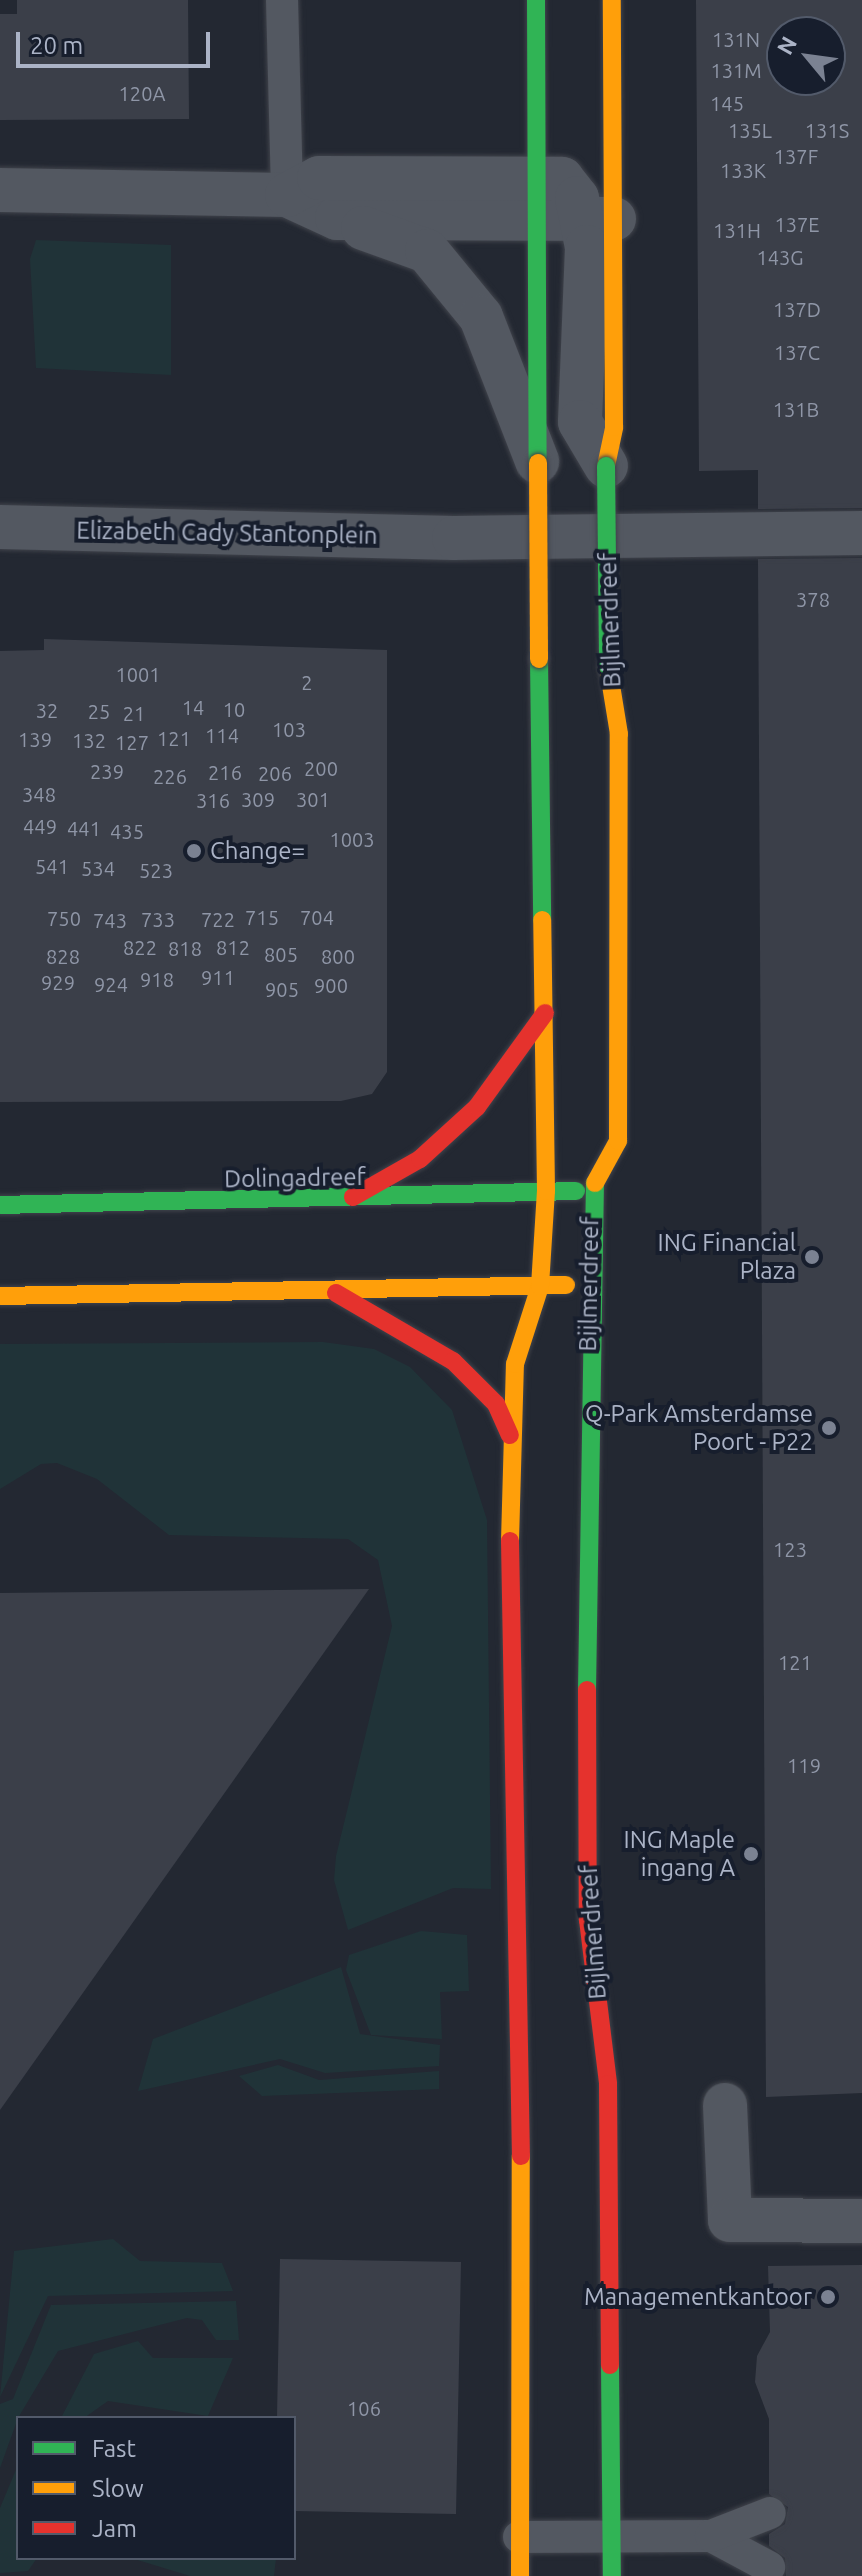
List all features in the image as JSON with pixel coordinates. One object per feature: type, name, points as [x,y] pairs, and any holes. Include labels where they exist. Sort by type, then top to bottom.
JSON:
[{"type":"main road","points":[[536,0],[537,174]]},
{"type":"main road","name":"Bijlmerdreef","points":[[520,2576],[521,2085],[512,1918],[510,1435],[515,1364],[540,1286],[546,1191],[538,463],[612,0]]},
{"type":"main road","name":"Bijlmerdreef","points":[[606,466],[608,667],[619,734],[618,1141],[591,1190],[588,1920],[608,2084],[612,2576]]},
{"type":"main road","points":[[344,1202],[420,1159],[477,1107],[545,1013]]},
{"type":"main road","name":"Dolingadreef","points":[[0,1205],[344,1202],[591,1190]]},
{"type":"main road","points":[[0,1296],[590,1285]]},
{"type":"main road","points":[[330,1290],[406,1327],[453,1361],[496,1404],[510,1435]]},
{"type":"street","points":[[287,195],[319,178],[537,174],[562,179],[579,218],[580,422],[606,466]]},
{"type":"street","points":[[0,190],[287,195],[337,218],[427,251],[472,306],[538,463]]},
{"type":"street","points":[[337,218],[579,218]]},
{"type":"street","name":"Elizabeth Cady Stantonplein","points":[[0,527],[454,538],[862,533]]},
{"type":"street","points":[[725,2105],[730,2220],[862,2221]]},
{"type":"lane","points":[[282,0],[287,195]]},
{"type":"lane","points":[[519,2537],[711,2536],[770,2513]]},
{"type":"lane","points":[[711,2536],[769,2567]]},
{"type":"green space","points":[[36,240],[171,245],[171,375],[36,368],[30,259]]},
{"type":"green space","points":[[323,1342],[374,1349],[410,1367],[452,1410],[487,1520],[491,1889],[453,1888],[348,1930],[334,1880],[336,1856],[392,1626],[378,1560],[348,1539],[169,1535],[97,1479],[57,1463],[41,1464],[0,1489],[0,1344]]},
{"type":"green space","points":[[421,1931],[467,1935],[469,1991],[440,1992],[442,2039],[371,2035],[346,1970],[349,1955]]},
{"type":"green space","points":[[341,1967],[360,2034],[440,2045],[439,2066],[325,2073],[280,2059],[138,2091],[153,2039]]},
{"type":"green space","points":[[278,2065],[319,2080],[439,2071],[439,2089],[262,2096],[239,2076]]},
{"type":"green space","points":[[113,2239],[140,2261],[222,2263],[233,2291],[48,2296],[0,2397],[14,2251]]},
{"type":"green space","points":[[236,2301],[239,2340],[216,2340],[202,2320],[187,2318],[58,2351],[19,2416],[16,2416],[0,2468],[0,2404],[13,2399],[51,2305]]},
{"type":"green space","points":[[138,2341],[153,2358],[233,2358],[208,2416],[108,2401],[87,2416],[62,2416],[94,2354]]},
{"type":"green space","points":[[16,2470],[16,2560],[36,2560],[28,2571],[0,2573],[0,2508]]},
{"type":"green space","points":[[138,2560],[276,2560],[274,2576],[190,2576]]},
{"type":"building","points":[[17,0],[188,0],[189,119],[0,120],[0,14],[17,14]]},
{"type":"building","points":[[696,0],[862,0],[862,508],[758,509],[758,470],[699,471]]},
{"type":"building","name":"ING Financial Plaza","points":[[862,558],[862,2093],[766,2097],[758,559]]},
{"type":"building","name":"Change=","points":[[44,639],[387,650],[387,1072],[372,1094],[341,1101],[0,1102],[0,651],[44,650]]},
{"type":"building","points":[[369,1589],[0,2110],[0,1593]]},
{"type":"building","points":[[280,2259],[461,2262],[456,2514],[296,2511],[296,2416],[277,2416]]},
{"type":"building","points":[[862,2265],[862,2576],[786,2576],[785,2558],[769,2546],[769,2534],[785,2524],[788,2507],[769,2494],[769,2419],[755,2382],[757,2356],[770,2332],[768,2266]]},
{"type":"traffic: fast","points":[[536,0],[538,463]]},
{"type":"traffic: fast","points":[[606,466],[608,667]]},
{"type":"traffic: fast","points":[[539,659],[542,920]]},
{"type":"traffic: fast","points":[[587,1690],[595,1183]]},
{"type":"traffic: fast","points":[[0,1205],[576,1191]]},
{"type":"traffic: fast","points":[[610,2365],[612,2576]]},
{"type":"traffic: slow","points":[[606,466],[614,427],[612,0]]},
{"type":"traffic: slow","points":[[538,463],[539,659]]},
{"type":"traffic: slow","points":[[595,1183],[618,1141],[619,734],[608,667]]},
{"type":"traffic: slow","points":[[510,1541],[515,1364],[540,1286],[546,1191],[542,920]]},
{"type":"traffic: slow","points":[[0,1296],[566,1285]]},
{"type":"traffic: slow","points":[[520,2576],[521,2156]]},
{"type":"traffic: jam","points":[[353,1197],[420,1159],[477,1107],[545,1013]]},
{"type":"traffic: jam","points":[[336,1293],[453,1361],[496,1404],[510,1435]]},
{"type":"traffic: jam","points":[[510,1541],[521,2156]]},
{"type":"traffic: jam","points":[[587,1690],[588,1920],[608,2084],[610,2365]]},
{"type":"place","name":"Change=","points":[[194,851]]},
{"type":"place","name":"ING Financial Plaza","points":[[812,1257]]},
{"type":"place","name":"Q-Park Amsterdamse Poort - P22","points":[[829,1428]]},
{"type":"place","name":"ING Maple ingang A","points":[[751,1854]]},
{"type":"place","name":"Managementkantoor","points":[[828,2297]]}]
